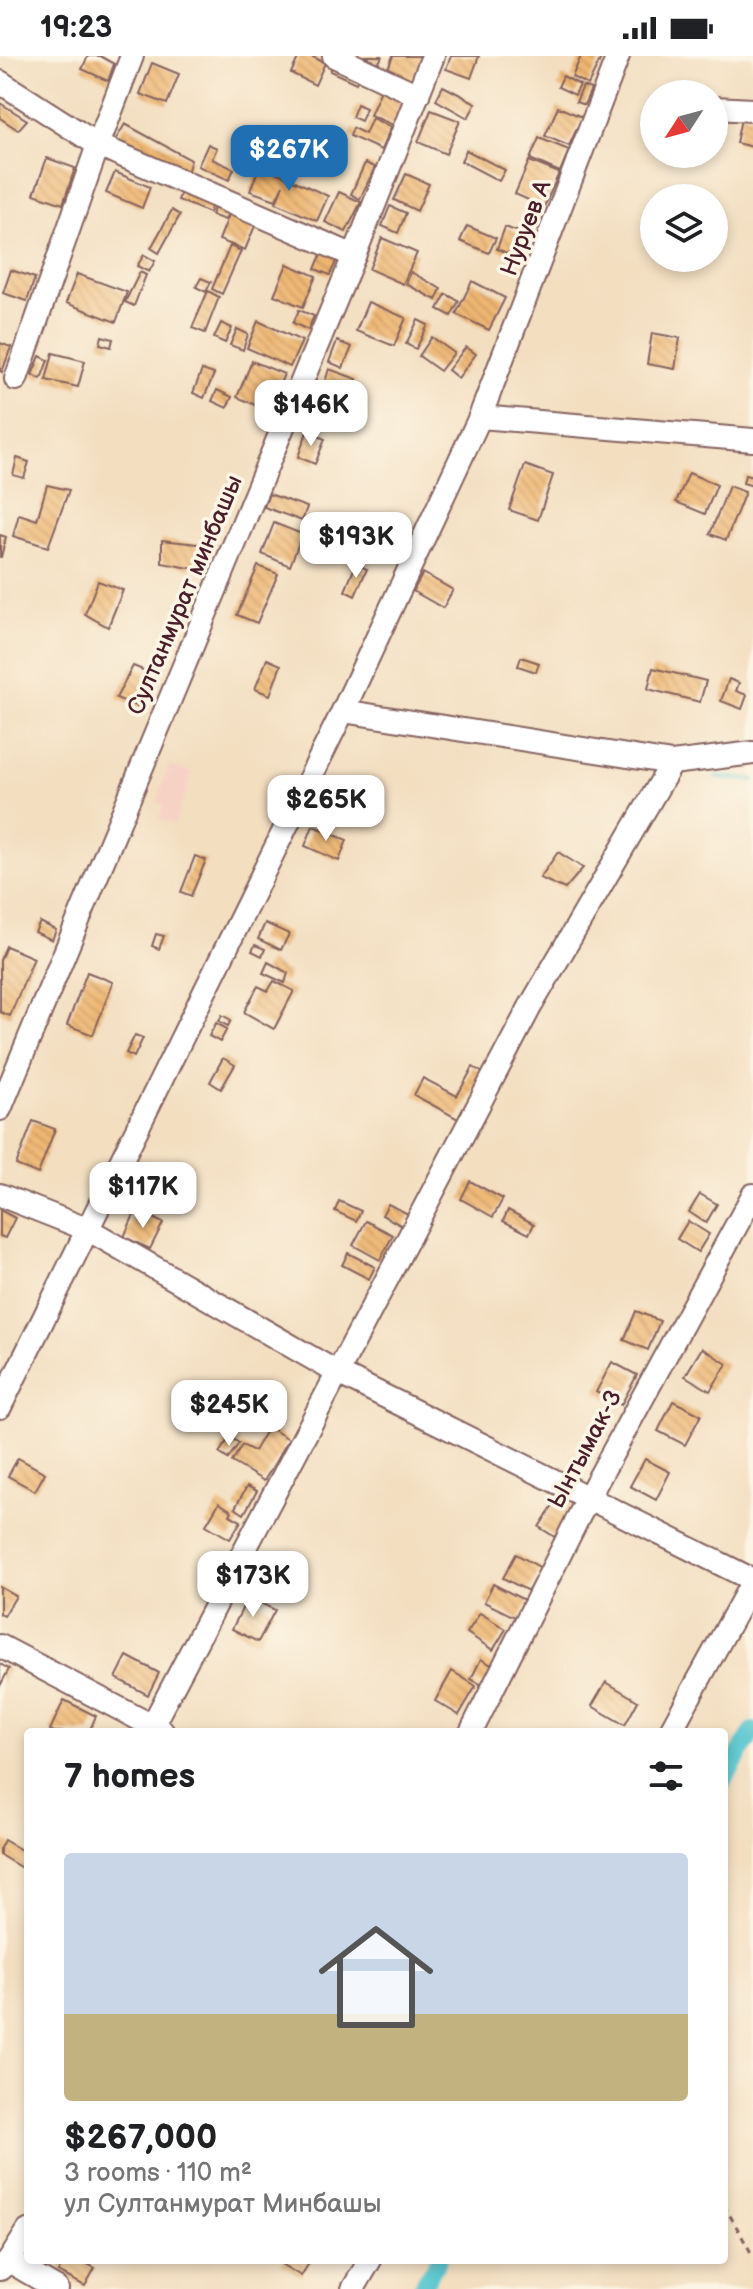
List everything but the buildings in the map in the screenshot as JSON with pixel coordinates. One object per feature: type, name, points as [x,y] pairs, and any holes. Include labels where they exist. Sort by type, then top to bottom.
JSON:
[{"type":"street","points":[[16,379],[132,56]]},
{"type":"street","points":[[334,56],[418,95]]},
{"type":"street","name":"Султанмурат минбашы","points":[[0,1109],[354,256],[433,56]]},
{"type":"street","name":"Нуруев А","points":[[0,1407],[343,711],[480,417],[618,56]]},
{"type":"street","points":[[0,82],[98,145],[354,256]]},
{"type":"street","points":[[728,109],[753,110]]},
{"type":"street","points":[[480,417],[753,440]]},
{"type":"street","points":[[343,711],[672,763],[753,753]]},
{"type":"street","points":[[159,1728],[338,1373],[530,1007],[672,763]]},
{"type":"street","points":[[0,1195],[89,1230],[338,1373],[753,1581],[672,1728]]},
{"type":"street","name":"Ынтымак-3","points":[[473,1728],[588,1498],[753,1195]]},
{"type":"street","points":[[0,1646],[156,1728]]},
{"type":"street","points":[[24,2237],[4,2265],[57,2289]]},
{"type":"street","points":[[353,2289],[368,2264]]},
{"type":"path","points":[[728,2212],[753,2256]]},
{"type":"shaded area","points":[[169,765],[192,773],[175,824],[159,819],[164,805],[157,802]]},
{"type":"waterway","points":[[717,777],[753,780]]},
{"type":"waterway","points":[[728,1773],[753,1731]]},
{"type":"waterway","points":[[421,2289],[436,2264]]}]
